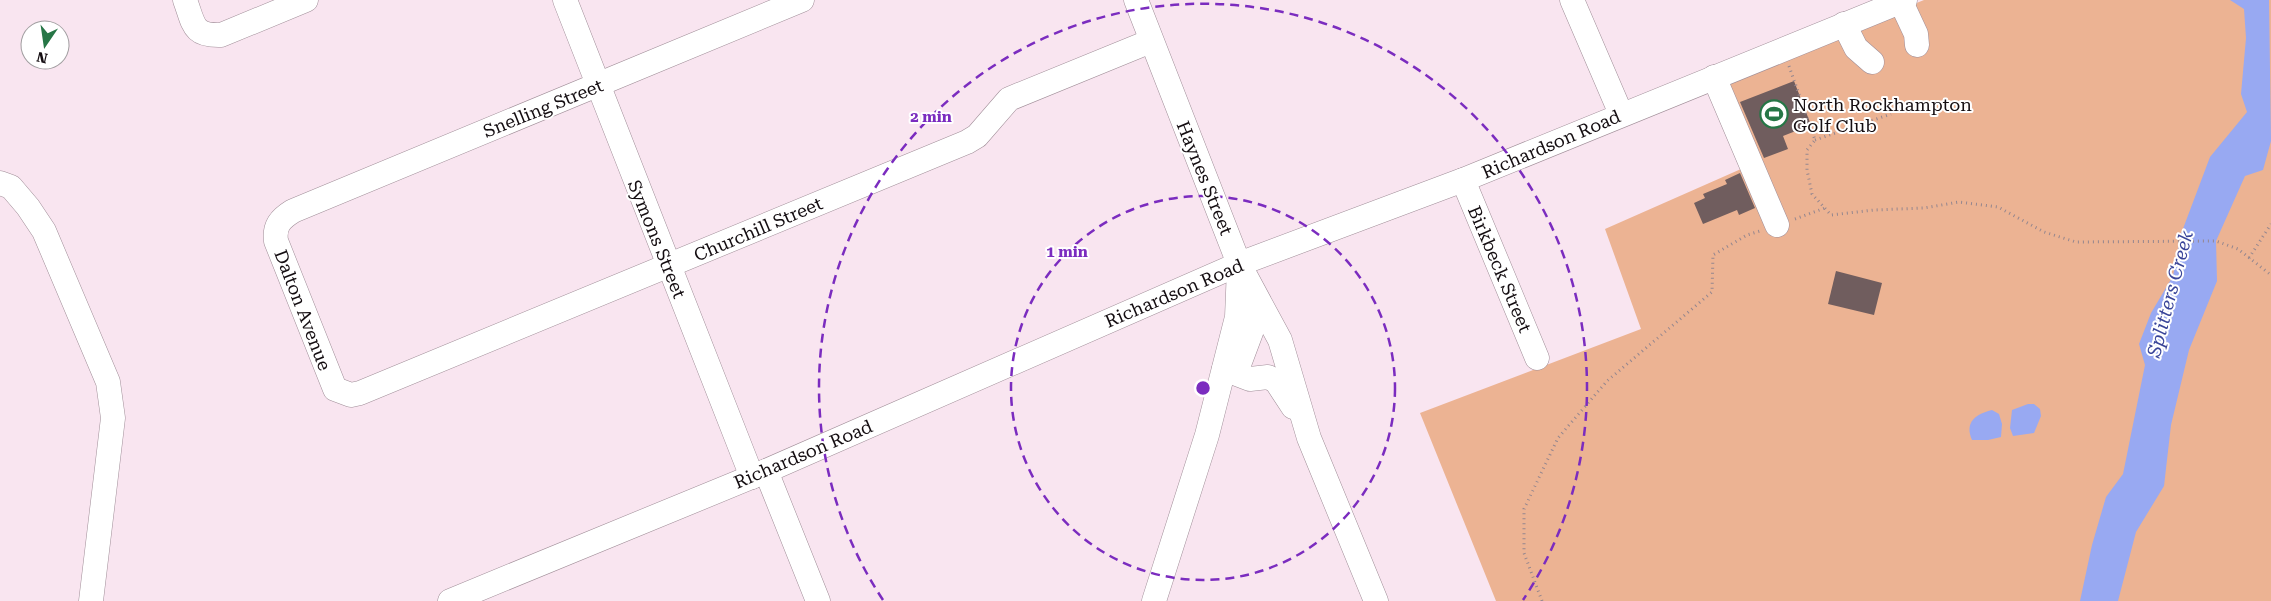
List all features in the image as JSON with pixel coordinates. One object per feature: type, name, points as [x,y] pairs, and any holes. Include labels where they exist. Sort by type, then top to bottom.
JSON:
[{"type":"street","points":[[185,0],[197,29],[206,36],[221,35],[306,0]]},
{"type":"street","name":"Symons Street","points":[[565,0],[668,267],[759,474],[818,601]]},
{"type":"street","name":"Snelling Street","points":[[284,216],[802,0]]},
{"type":"street","name":"Haynes Street","points":[[1136,0],[1239,264],[1256,297],[1271,320],[1280,340],[1309,438]]},
{"type":"street","points":[[1572,0],[1621,114]]},
{"type":"street","points":[[1903,1],[1916,34],[1917,45]]},
{"type":"street","name":"Richardson Road","points":[[450,601],[759,474],[1239,264],[1463,180],[1621,114],[1903,1]]},
{"type":"street","points":[[1844,24],[1856,48],[1872,62]]},
{"type":"street","name":"Churchill Street","points":[[351,395],[360,393],[668,267],[967,142],[976,136],[1009,99],[1151,41]]},
{"type":"street","points":[[1714,77],[1777,225]]},
{"type":"street","name":"Birkbeck Street","points":[[1463,180],[1537,358]]},
{"type":"street","points":[[0,183],[11,187],[44,230],[108,382],[113,418],[91,601]]},
{"type":"street","name":"Dalton Avenue","points":[[284,216],[277,224],[275,232],[276,241],[332,383],[335,389],[351,395]]},
{"type":"street","points":[[1230,371],[1237,317],[1239,264]]},
{"type":"street","points":[[1154,601],[1207,435],[1230,371],[1253,327],[1256,297]]},
{"type":"street","name":"Haynes Street","points":[[1230,371],[1250,378],[1268,377],[1276,381],[1285,392],[1309,438],[1376,601]]},
{"type":"path","points":[[1788,64],[1815,140]]},
{"type":"path","points":[[1891,114],[1815,140],[1808,150],[1807,170],[1812,194],[1831,215],[1874,210],[1924,208],[1959,202],[1998,207],[2044,232],[2076,242],[2216,241],[2238,249],[2271,275]]},
{"type":"path","points":[[1542,601],[1524,553],[1524,509],[1558,438],[1607,381],[1712,292],[1713,255],[1746,235],[1825,208]]},
{"type":"path","points":[[2249,258],[2271,224]]},
{"type":"shaded area","name":"North Rockhampton Golf Club","points":[[1924,0],[2271,0],[2271,601],[1496,601],[1420,413],[1641,329],[1605,229],[1741,169],[1708,87]]},
{"type":"water","name":"Splitters Creek","points":[[2230,0],[2269,0],[2271,141],[2263,170],[2245,176],[2216,241],[2217,281],[2189,350],[2171,425],[2164,486],[2136,532],[2118,601],[2080,601],[2092,545],[2106,497],[2123,474],[2145,365],[2139,344],[2151,313],[2173,276],[2181,234],[2210,157],[2247,112],[2241,94],[2246,38],[2244,9]]},
{"type":"water","points":[[2028,404],[2034,404],[2040,409],[2041,416],[2034,433],[2013,436],[2010,428],[2012,410]]},
{"type":"water","points":[[1992,410],[1999,414],[2002,424],[2001,437],[1988,440],[1972,440],[1970,428],[1973,420],[1981,414]]},
{"type":"building","name":"North Rockhampton Golf Club","points":[[1794,81],[1811,125],[1783,136],[1788,149],[1764,158],[1740,102]]},
{"type":"building","points":[[1740,173],[1755,208],[1739,215],[1737,210],[1703,224],[1694,203],[1705,198],[1703,194],[1727,184],[1725,180]]},
{"type":"building","points":[[1836,271],[1882,283],[1874,315],[1828,304]]},
{"type":"place","name":"North Rockhampton Golf Club","points":[[1774,114]]}]
